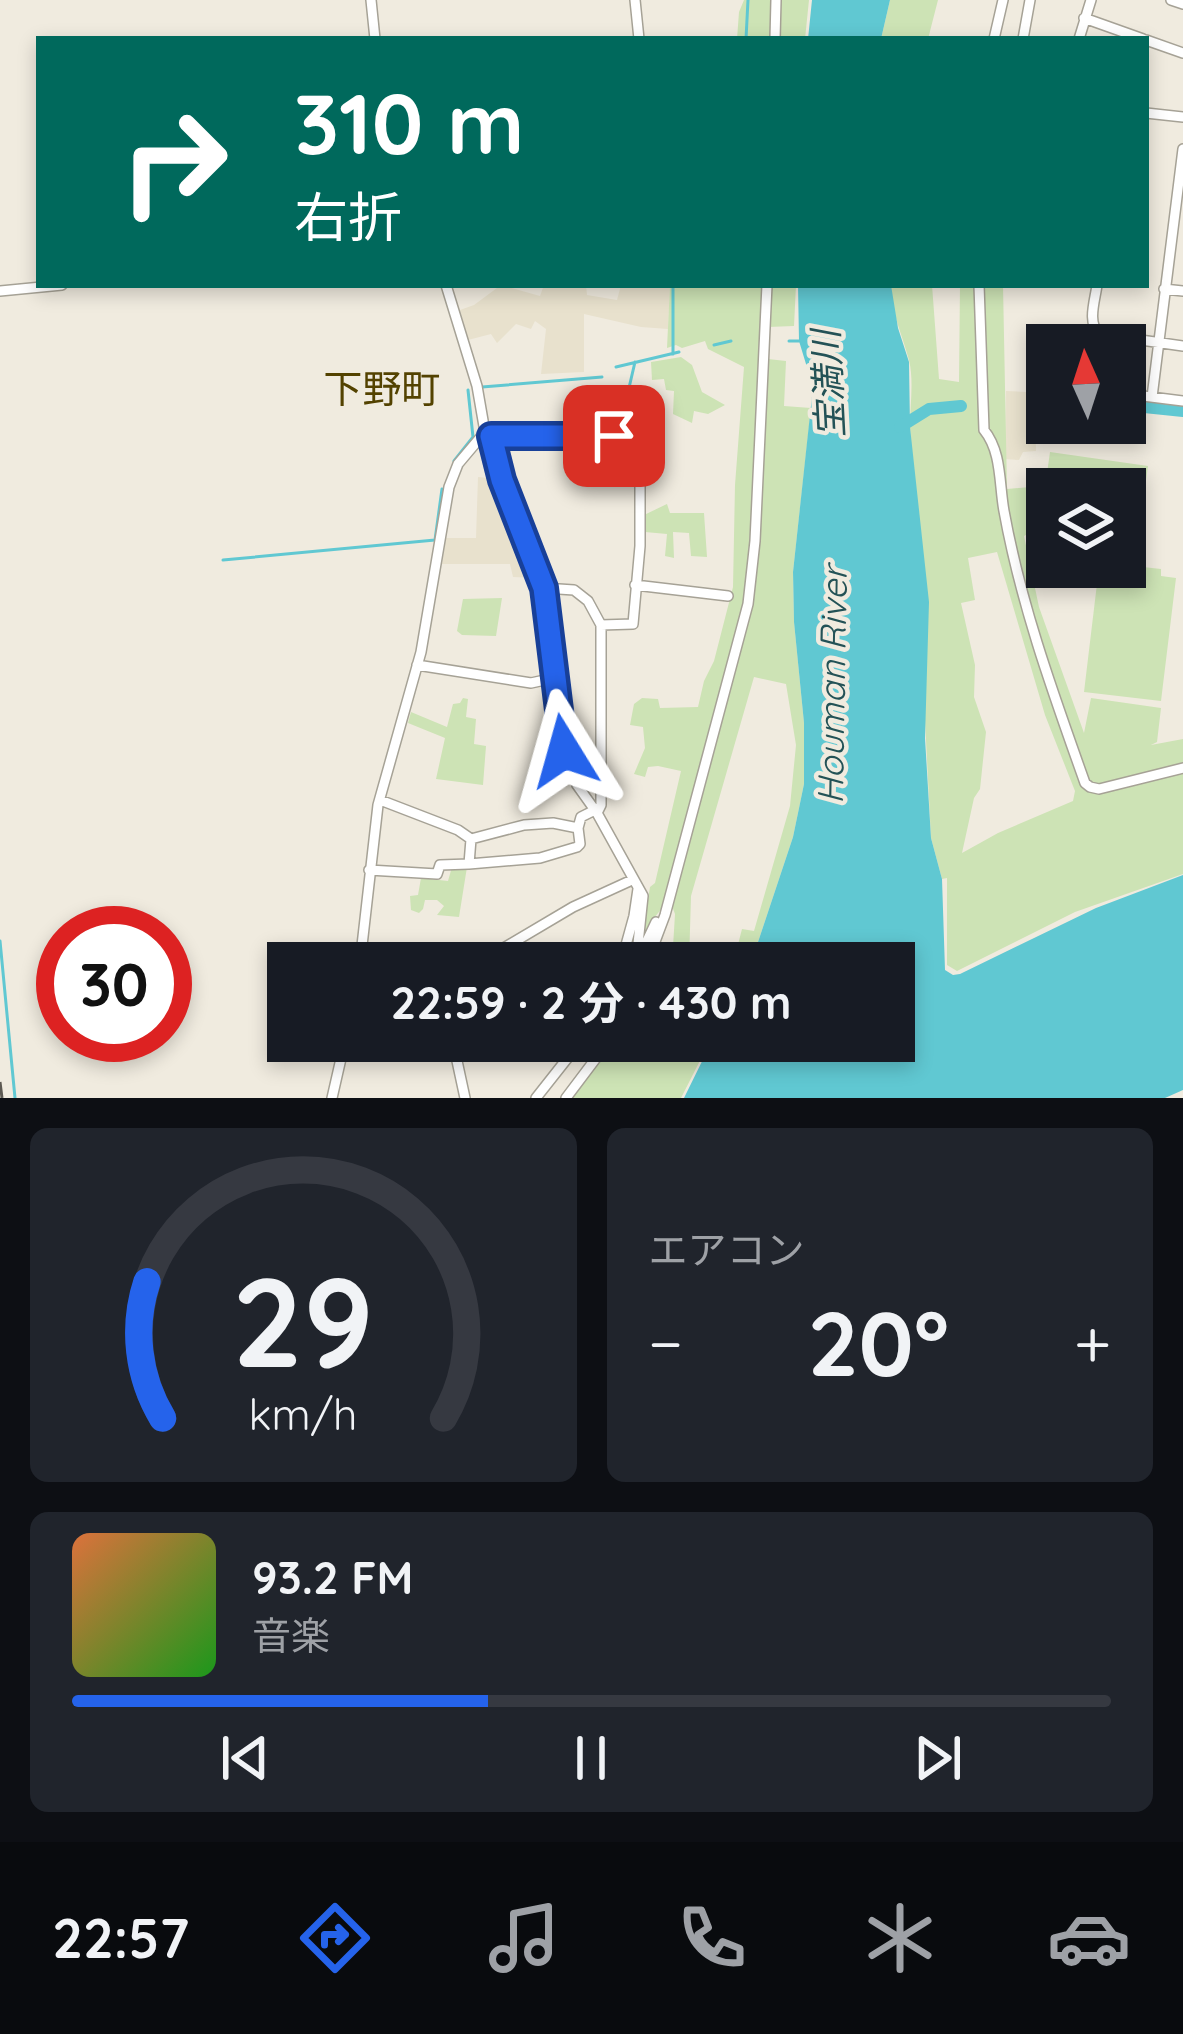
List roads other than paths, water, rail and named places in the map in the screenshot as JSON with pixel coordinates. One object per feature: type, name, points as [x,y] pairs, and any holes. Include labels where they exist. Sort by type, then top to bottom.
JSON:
[{"type":"street","points":[[371,0],[375,36]]},
{"type":"street","points":[[635,0],[638,36]]},
{"type":"street","points":[[775,36],[776,0]]},
{"type":"street","points":[[995,36],[1003,0]]},
{"type":"street","points":[[1024,36],[1030,0]]},
{"type":"street","points":[[1080,36],[1091,0]]},
{"type":"street","points":[[1171,0],[1183,4]]},
{"type":"street","points":[[1084,18],[1136,36]]},
{"type":"street","points":[[1149,40],[1183,53]]},
{"type":"street","points":[[1149,112],[1183,117]]},
{"type":"street","points":[[1152,397],[1164,289],[1178,220],[1183,148]]},
{"type":"street","points":[[0,291],[36,288]]},
{"type":"street","points":[[447,288],[502,480],[544,588],[564,751],[577,785],[643,896],[638,942]]},
{"type":"street","points":[[655,942],[748,604],[766,288]]},
{"type":"street","points":[[979,288],[985,430],[994,443],[1030,622],[1084,783],[1100,789],[1183,768]]},
{"type":"street","points":[[1097,288],[1092,322],[1099,334],[1183,346]]},
{"type":"street","points":[[1164,289],[1183,292]]},
{"type":"street","points":[[1146,396],[1183,401]]},
{"type":"street","points":[[362,942],[380,800],[417,665],[449,488],[458,464],[488,434],[606,435],[638,447],[640,546],[631,626],[601,625]]},
{"type":"street","points":[[635,585],[728,596]]},
{"type":"street","points":[[369,870],[436,874],[440,865],[550,856],[580,844],[581,817],[601,805],[601,625],[588,601],[574,590],[544,588]]},
{"type":"street","points":[[417,665],[531,683],[554,678]]},
{"type":"street","points":[[380,800],[471,839],[524,825],[578,828]]},
{"type":"street","points":[[470,864],[471,839]]},
{"type":"street","points":[[514,942],[573,907],[635,884]]},
{"type":"street","points":[[627,942],[635,884]]},
{"type":"street","points":[[646,942],[667,908]]},
{"type":"street","points":[[332,1098],[340,1062]]},
{"type":"street","points":[[457,1062],[465,1098]]},
{"type":"street","points":[[536,1098],[564,1062]]},
{"type":"street","points":[[566,1098],[593,1062]]},
{"type":"water","points":[[812,0],[890,0],[882,36],[808,36]]},
{"type":"water","points":[[798,288],[891,288],[909,362],[910,427],[929,602],[925,738],[931,838],[942,879],[945,970],[960,974],[1096,908],[1183,875],[1183,1090],[1165,1098],[684,1098],[702,1062],[915,1062],[915,942],[758,942],[793,837],[804,784],[793,572],[813,387],[799,341]]},
{"type":"waterway","points":[[746,36],[748,0]]},
{"type":"waterway","points":[[673,288],[673,354]]},
{"type":"waterway","points":[[714,345],[731,341]]},
{"type":"waterway","name":"宝満川","points":[[789,341],[799,341]]},
{"type":"waterway","points":[[616,367],[679,352]]},
{"type":"waterway","points":[[541,431],[612,429],[625,405],[635,362]]},
{"type":"waterway","points":[[482,387],[602,377]]},
{"type":"waterway","points":[[454,461],[473,437],[468,390]]},
{"type":"waterway","points":[[900,427],[929,409],[961,406]]},
{"type":"waterway","points":[[1146,407],[1183,411]]},
{"type":"waterway","points":[[223,560],[435,540],[442,489]]},
{"type":"waterway","points":[[0,941],[15,1098]]},
{"type":"railway","points":[[0,1082],[2,1098]]},
{"type":"district","name":"下野町","points":[[382,389]]},
{"type":"water label","name":"Houman River","points":[[832,685]]}]
